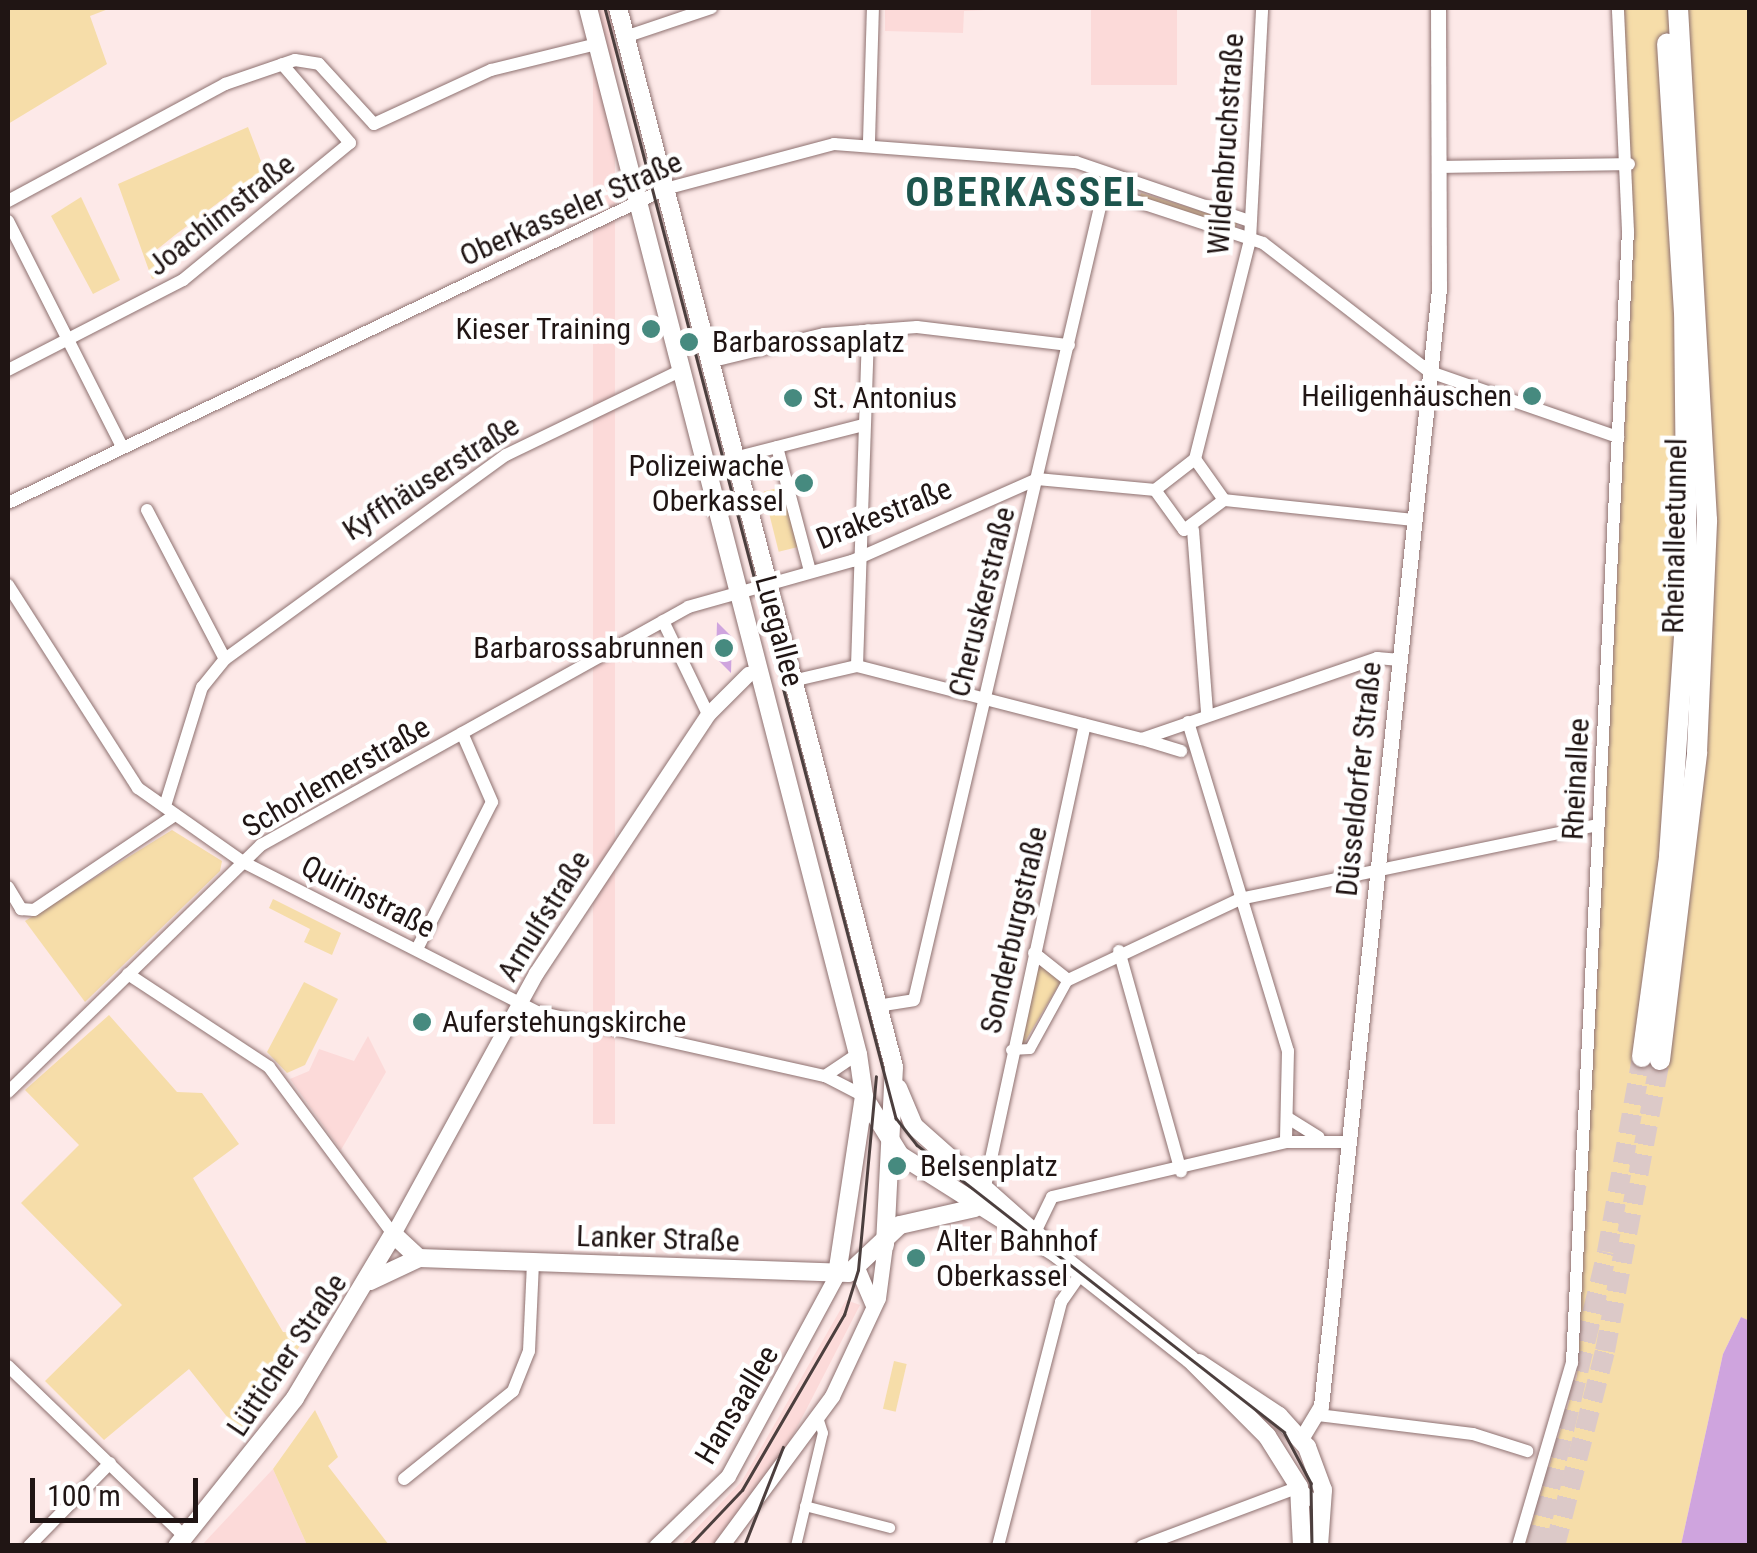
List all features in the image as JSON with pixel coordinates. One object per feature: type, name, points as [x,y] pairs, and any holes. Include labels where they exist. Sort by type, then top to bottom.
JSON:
[{"type":"highway","name":"Rheinalleetunnel","points":[[1651,1058],[1698,752],[1708,520],[1671,11]]},
{"type":"main road","name":"Luegallee","points":[[588,8],[682,370],[752,587],[792,681],[894,1067],[885,1245]]},
{"type":"main road","name":"Luegallee","points":[[618,8],[734,458],[752,587],[753,666],[768,701],[858,1054],[864,1096],[837,1274]]},
{"type":"main road","points":[[894,1067],[914,1126],[986,1182],[1037,1228],[1057,1254]]},
{"type":"main road","points":[[864,1096],[890,1145],[975,1208],[1057,1254],[1190,1360],[1301,1438],[1318,1468],[1323,1512],[1320,1546]]},
{"type":"main road","points":[[858,1270],[900,1226],[975,1208]]},
{"type":"main road","points":[[393,1234],[419,1258]]},
{"type":"main road","name":"Lütticher Straße","points":[[181,1541],[278,1421],[370,1281],[393,1234]]},
{"type":"main road","name":"Lanker Straße","points":[[370,1281],[419,1258],[837,1274],[858,1270]]},
{"type":"main road","points":[[1190,1360],[1290,1466],[1299,1487],[1302,1546]]},
{"type":"main road","points":[[1240,1414],[1288,1443],[1301,1438]]},
{"type":"main road","points":[[1290,1466],[1301,1438]]},
{"type":"street","points":[[625,37],[710,8]]},
{"type":"street","points":[[869,141],[872,8]]},
{"type":"street","name":"Wildenbruchstraße","points":[[1196,459],[1250,240],[1246,220],[1262,8]]},
{"type":"street","name":"Düsseldorfer Straße","points":[[1318,1416],[1430,372],[1443,167],[1438,8]]},
{"type":"street","name":"Rheinallee","points":[[1518,1546],[1572,1363],[1629,164],[1618,8]]},
{"type":"street","points":[[8,201],[225,84],[282,64],[313,60],[379,124],[491,70],[597,44]]},
{"type":"street","name":"Joachimstraße","points":[[8,370],[71,340],[212,261],[350,144],[282,64]]},
{"type":"street","name":"Oberkasseler Straße","points":[[8,502],[665,190],[869,141],[878,150],[1076,162],[1131,200],[1250,240],[1430,372],[1618,436]]},
{"type":"street","points":[[1443,167],[1629,164]]},
{"type":"street","name":"Oberkasseler Straße","points":[[1106,184],[1246,220]]},
{"type":"street","name":"Cheruskerstraße","points":[[877,1006],[914,1000],[1106,184]]},
{"type":"street","points":[[8,221],[122,446]]},
{"type":"street","points":[[709,362],[868,330],[957,328],[1068,345]]},
{"type":"street","points":[[856,666],[868,330]]},
{"type":"street","name":"Kyffhäuserstraße","points":[[225,660],[506,455],[606,399],[682,370]]},
{"type":"street","points":[[734,458],[863,425]]},
{"type":"street","name":"Luegallee","points":[[777,447],[810,571]]},
{"type":"street","points":[[1207,713],[1193,530],[1154,490],[1196,459],[1224,500],[1415,520]]},
{"type":"street","name":"Drakestraße","points":[[752,587],[861,557],[1037,479],[1154,490]]},
{"type":"street","points":[[1193,530],[1224,500]]},
{"type":"street","points":[[8,887],[25,912],[170,810],[202,687],[225,660],[147,510]]},
{"type":"street","name":"Quirinstraße","points":[[8,585],[88,718],[138,788],[242,862],[520,1004],[825,1076],[864,1096]]},
{"type":"street","name":"Schorlemerstraße","points":[[8,1092],[242,862],[664,620],[752,587]]},
{"type":"street","points":[[664,620],[708,714]]},
{"type":"street","points":[[1142,739],[1207,713],[1377,658],[1400,660]]},
{"type":"street","name":"Arnulfstraße","points":[[393,1234],[520,1004],[708,714],[753,666]]},
{"type":"street","points":[[792,681],[856,666],[1181,751]]},
{"type":"street","points":[[730,692],[753,688],[768,701]]},
{"type":"street","points":[[1188,722],[1292,1069],[1286,1142]]},
{"type":"street","name":"Sonderburgstraße","points":[[986,1182],[989,1145],[1085,726]]},
{"type":"street","points":[[416,950],[492,802],[462,733]]},
{"type":"street","points":[[1011,1050],[1030,1049],[1068,980],[1119,951],[1240,900],[1377,867],[1598,825]]},
{"type":"street","points":[[1119,951],[1181,1171]]},
{"type":"street","points":[[1034,952],[1068,980]]},
{"type":"street","points":[[128,974],[269,1067],[393,1234]]},
{"type":"street","points":[[825,1076],[858,1054]]},
{"type":"street","points":[[1288,1118],[1318,1137]]},
{"type":"street","points":[[1037,1228],[1052,1197],[1181,1171],[1286,1142],[1318,1137],[1350,1142]]},
{"type":"street","points":[[961,1162],[989,1145]]},
{"type":"street","points":[[721,1546],[818,1418],[872,1303],[885,1245]]},
{"type":"street","points":[[404,1480],[513,1391],[529,1351],[533,1262]]},
{"type":"street","points":[[858,1270],[872,1303]]},
{"type":"street","points":[[998,1546],[1061,1302],[1081,1273]]},
{"type":"street","name":"Hansaallee","points":[[656,1546],[728,1476],[837,1274]]},
{"type":"street","points":[[8,1366],[110,1463],[181,1541]]},
{"type":"street","points":[[1301,1438],[1318,1416],[1474,1434],[1527,1451]]},
{"type":"street","points":[[796,1546],[823,1433],[818,1418]]},
{"type":"street","points":[[28,1546],[110,1463]]},
{"type":"street","points":[[1142,1546],[1299,1487],[1323,1512]]},
{"type":"street","points":[[805,1506],[890,1528]]},
{"type":"shaded area","points":[[8,8],[111,8],[90,16],[107,64],[8,124]]},
{"type":"shaded area","points":[[593,8],[615,8],[615,1124],[593,1124]]},
{"type":"shaded area","points":[[885,8],[1027,8],[964,11],[963,33],[885,31]]},
{"type":"shaded area","points":[[1091,8],[1177,8],[1177,85],[1091,85]]},
{"type":"shaded area","points":[[1624,8],[1749,8],[1749,1321],[1741,1317],[1723,1354],[1681,1545],[1525,1546],[1577,1376],[1631,300]]},
{"type":"shaded area","points":[[248,127],[270,185],[264,190],[254,176],[175,235],[149,256],[161,276],[152,279],[118,184]]},
{"type":"shaded area","points":[[1141,193],[1238,223],[1236,228],[1139,199]]},
{"type":"shaded area","points":[[81,197],[120,280],[93,294],[51,216]]},
{"type":"shaded area","points":[[786,486],[801,546],[779,552],[764,492]]},
{"type":"shaded area","name":"Barbarossabrunnen","points":[[717,622],[732,637],[731,673],[716,658]]},
{"type":"shaded area","points":[[172,830],[222,861],[220,871],[85,1002],[25,921]]},
{"type":"shaded area","points":[[273,899],[341,933],[332,955],[304,942],[310,929],[269,908]]},
{"type":"shaded area","points":[[1039,963],[1061,981],[1020,1050]]},
{"type":"shaded area","points":[[304,982],[338,999],[305,1065],[287,1073],[267,1052]]},
{"type":"shaded area","points":[[109,1015],[177,1092],[202,1093],[239,1144],[193,1178],[283,1332],[308,1334],[240,1433],[189,1369],[104,1440],[45,1381],[122,1305],[21,1203],[79,1145],[25,1090]]},
{"type":"shaded area","points":[[368,1036],[386,1072],[341,1150],[290,1079],[309,1071],[319,1049],[354,1061]]},
{"type":"shaded area","points":[[846,1300],[860,1305],[788,1445],[712,1545],[680,1546],[742,1481]]},
{"type":"shaded area","points":[[1741,1317],[1750,1321],[1749,1545],[1681,1545],[1723,1354]]},
{"type":"shaded area","points":[[894,1361],[907,1364],[896,1412],[883,1409]]},
{"type":"shaded area","points":[[315,1410],[338,1457],[328,1466],[389,1545],[307,1545],[273,1469]]},
{"type":"shaded area","points":[[273,1469],[307,1545],[202,1545]]},
{"type":"tunnel","points":[[1536,1546],[1607,1252],[1642,1057]]},
{"type":"tunnel","points":[[1555,1546],[1605,1351],[1660,1060]]},
{"type":"tram line","points":[[605,8],[896,1118],[917,1145],[1284,1432],[1311,1483],[1312,1546]]},
{"type":"tram line","points":[[689,1546],[742,1490],[844,1315],[858,1270],[876,1077]]},
{"type":"tram line","points":[[744,1546],[783,1447]]},
{"type":"place","name":"Kieser Training","points":[[651,329]]},
{"type":"place","name":"Barbarossaplatz","points":[[689,342]]},
{"type":"place","name":"Heiligenhäuschen","points":[[1532,396]]},
{"type":"place","name":"St. Antonius","points":[[793,398]]},
{"type":"place","name":"Polizeiwache Oberkassel","points":[[804,483]]},
{"type":"place","name":"Barbarossabrunnen","points":[[724,648]]},
{"type":"place","name":"Auferstehungskirche","points":[[422,1022]]},
{"type":"place","name":"Belsenplatz","points":[[897,1166]]},
{"type":"place","name":"Alter Bahnhof Oberkassel","points":[[916,1258]]},
{"type":"district","name":"OBERKASSEL","points":[[1026,193]]}]
